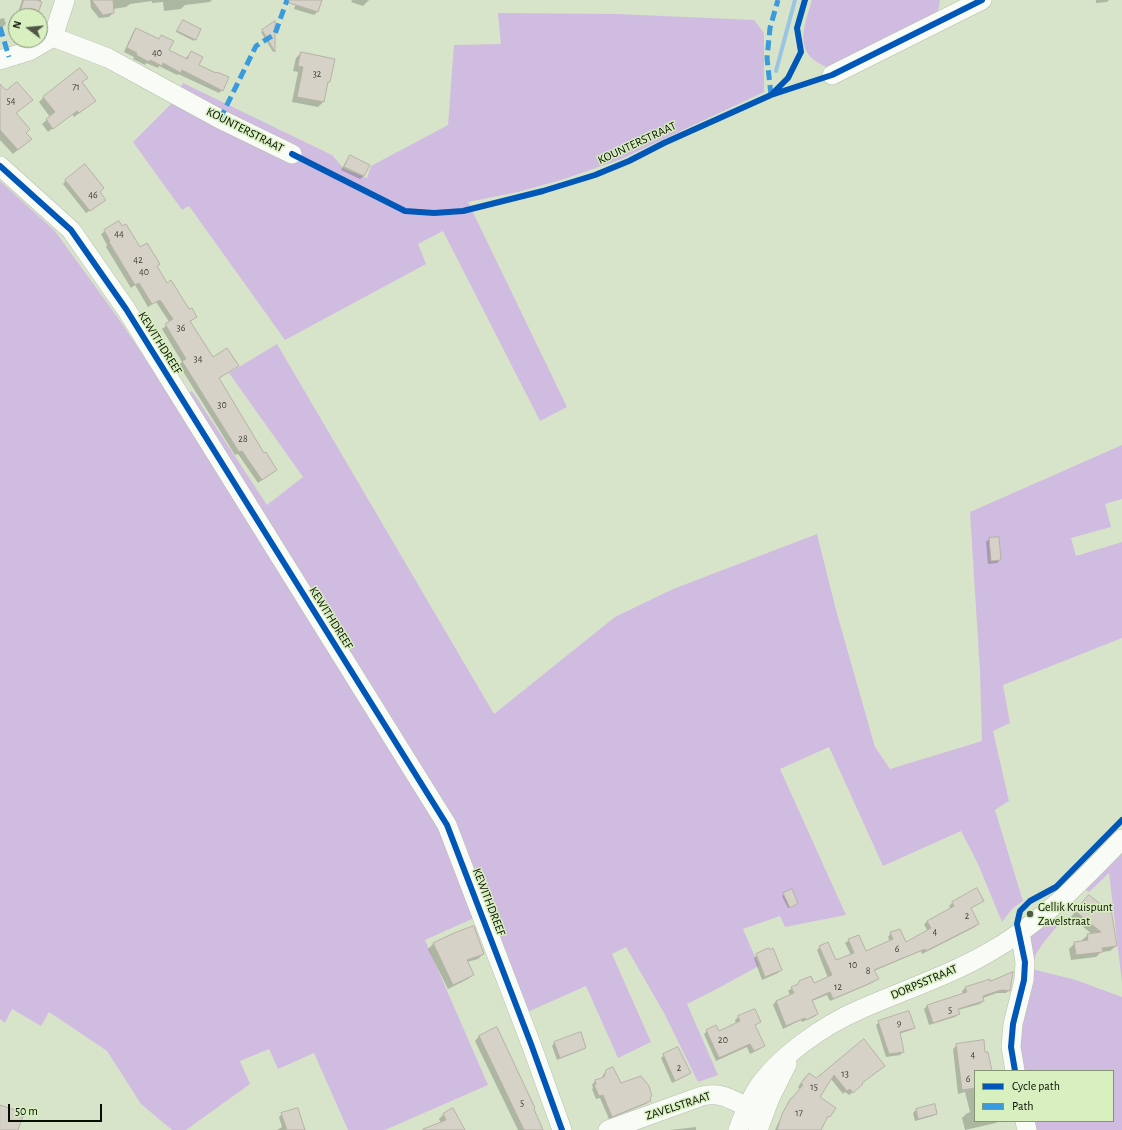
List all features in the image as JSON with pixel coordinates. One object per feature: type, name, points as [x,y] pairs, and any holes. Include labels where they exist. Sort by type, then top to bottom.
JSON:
[{"type":"street","points":[[0,60],[29,51],[53,37],[65,0]]},
{"type":"street","points":[[832,75],[982,0]]},
{"type":"street","name":"KOUNTERSTRAAT","points":[[53,37],[108,58],[220,119],[292,154]]},
{"type":"street","name":"KEWITHDREEF","points":[[0,166],[71,230],[126,309],[447,825],[531,1044],[562,1130]]},
{"type":"street","name":"DORPSSTRAAT","points":[[738,1130],[747,1107],[763,1080],[793,1052],[822,1030],[857,1010],[923,984],[986,954],[1047,912],[1078,884],[1122,839]]},
{"type":"street","points":[[1015,1070],[1011,1047],[1013,1024],[1024,980],[1025,962],[1020,932]]},
{"type":"street","points":[[758,1130],[770,1098],[793,1052]]},
{"type":"street","name":"ZAVELSTRAAT","points":[[608,1130],[702,1096],[713,1094],[724,1096],[747,1107]]},
{"type":"shaded area","points":[[812,0],[940,0],[938,12],[829,68],[809,56],[803,40],[806,21]]},
{"type":"shaded area","points":[[498,13],[617,14],[754,20],[764,33],[764,92],[619,160],[561,180],[518,192],[468,202],[567,407],[540,421],[443,231],[418,244],[426,264],[285,340],[189,206],[182,210],[133,142],[172,103],[183,83],[332,155],[344,169],[367,178],[371,166],[448,125],[454,45],[501,44]]},
{"type":"shaded area","points":[[0,181],[55,231],[116,315],[174,401],[192,391],[267,505],[303,477],[229,373],[277,344],[494,714],[615,617],[673,589],[817,534],[836,610],[875,747],[890,769],[982,741],[980,672],[970,512],[1122,445],[1122,499],[1105,504],[1111,527],[1071,538],[1076,556],[1122,542],[1122,638],[1003,685],[1010,723],[993,731],[1009,801],[995,810],[1023,901],[1013,908],[1002,922],[978,864],[961,831],[883,866],[829,747],[780,769],[846,915],[785,927],[780,916],[743,929],[759,966],[687,1004],[718,1075],[698,1082],[664,1013],[626,947],[612,954],[651,1042],[618,1058],[586,986],[514,1018],[474,918],[425,940],[488,1085],[385,1130],[348,1130],[314,1053],[278,1069],[269,1049],[240,1061],[250,1084],[186,1130],[172,1130],[141,1104],[107,1051],[49,1012],[41,1026],[12,1009],[5,1023],[0,1019]]},
{"type":"shaded area","points":[[1122,850],[1122,983],[1109,873],[1089,892],[1083,888]]},
{"type":"shaded area","points":[[1057,917],[1065,917],[1036,954],[1032,969],[1076,980],[1122,997],[1122,1130],[1031,1130],[1030,1122],[1114,1122],[1114,1070],[1020,1070],[1018,1057],[1029,938],[1043,923]]},
{"type":"building","points":[[24,0],[37,0],[42,2],[40,8],[22,8]]},
{"type":"building","points":[[92,0],[113,0],[114,13],[103,15]]},
{"type":"building","points":[[287,0],[322,0],[318,12],[286,2]]},
{"type":"building","points":[[183,20],[201,29],[196,40],[177,31]]},
{"type":"building","points":[[275,21],[275,52],[262,30]]},
{"type":"building","points":[[136,28],[159,39],[161,35],[174,41],[169,50],[187,59],[191,51],[203,57],[199,65],[229,77],[223,91],[182,70],[181,73],[163,63],[162,66],[150,60],[149,62],[136,55],[137,53],[127,48]]},
{"type":"building","points":[[301,52],[335,59],[324,102],[297,97],[303,67],[298,66]]},
{"type":"building","points":[[80,68],[88,78],[82,82],[96,101],[79,113],[77,111],[53,129],[46,119],[55,112],[43,97]]},
{"type":"building","points":[[17,82],[33,100],[16,113],[30,129],[26,133],[32,139],[18,150],[0,130],[0,84],[6,90]]},
{"type":"building","points":[[350,155],[370,165],[364,176],[344,167]]},
{"type":"building","points":[[85,164],[104,188],[100,192],[106,200],[90,211],[65,180]]},
{"type":"building","points":[[119,221],[122,226],[126,224],[140,247],[147,243],[160,264],[157,266],[167,283],[171,280],[189,309],[192,308],[197,317],[190,321],[213,357],[227,348],[239,366],[219,378],[264,453],[266,452],[277,470],[262,480],[242,451],[239,452],[182,361],[186,359],[165,324],[173,319],[160,300],[152,304],[139,283],[135,285],[109,242],[110,241],[104,230]]},
{"type":"building","points":[[999,537],[1001,560],[991,561],[989,538]]},
{"type":"building","points":[[977,888],[984,901],[971,908],[979,924],[926,951],[925,949],[874,970],[879,979],[866,985],[833,999],[830,992],[812,1000],[818,1014],[806,1020],[805,1018],[786,1026],[776,1001],[794,993],[791,987],[798,984],[799,981],[811,976],[814,983],[832,975],[819,946],[828,942],[836,960],[854,953],[848,939],[859,935],[866,951],[893,939],[890,932],[900,929],[906,942],[931,928],[927,921],[954,906],[952,902]]},
{"type":"building","points":[[792,889],[798,903],[790,908],[783,893]]},
{"type":"building","points":[[1089,895],[1108,910],[1111,909],[1117,946],[1102,948],[1103,952],[1076,955],[1074,942],[1088,940],[1087,934],[1101,932],[1075,911]]},
{"type":"building","points":[[474,926],[484,954],[467,960],[474,975],[453,985],[433,943]]},
{"type":"building","points":[[769,948],[770,950],[773,948],[782,970],[765,977],[756,954]]},
{"type":"building","points":[[1013,972],[1010,991],[1001,990],[983,996],[984,1001],[958,1009],[960,1014],[933,1023],[927,1005],[967,992],[965,987],[990,979],[990,981]]},
{"type":"building","points":[[755,1009],[761,1022],[755,1025],[765,1046],[754,1051],[750,1044],[719,1058],[706,1030],[716,1025],[719,1031],[740,1021],[738,1016]]},
{"type":"building","points":[[909,1011],[915,1028],[900,1032],[904,1052],[889,1054],[878,1021]]},
{"type":"building","points":[[497,1027],[535,1108],[534,1109],[543,1130],[524,1130],[479,1036]]},
{"type":"building","points":[[581,1032],[586,1048],[560,1058],[554,1042]]},
{"type":"building","points":[[864,1039],[885,1066],[862,1083],[863,1084],[853,1093],[850,1089],[847,1091],[834,1075],[820,1097],[836,1108],[830,1117],[828,1116],[821,1130],[777,1130],[782,1114],[791,1098],[803,1085],[801,1083],[809,1073],[816,1078]]},
{"type":"building","points":[[984,1040],[985,1052],[988,1052],[992,1070],[974,1070],[974,1088],[962,1090],[956,1044]]},
{"type":"building","points":[[678,1047],[691,1073],[675,1081],[663,1054]]},
{"type":"building","points":[[613,1067],[621,1083],[641,1076],[649,1086],[652,1096],[650,1098],[651,1101],[612,1117],[603,1095],[599,1096],[594,1085],[596,1084],[595,1080],[604,1077],[606,1070]]},
{"type":"building","points":[[935,1104],[937,1114],[918,1119],[916,1109]]},
{"type":"building","points":[[0,1105],[24,1113],[18,1130],[0,1130]]},
{"type":"building","points":[[298,1108],[305,1130],[287,1130],[281,1113]]},
{"type":"building","points":[[453,1108],[465,1130],[423,1130],[446,1120],[443,1114]]},
{"type":"waterway","points":[[776,71],[795,0]]},
{"type":"marked path","points":[[220,119],[256,46],[275,34],[287,0]]},
{"type":"marked path","points":[[771,95],[767,58],[770,28],[778,0]]},
{"type":"marked path","points":[[0,27],[9,57]]},
{"type":"cycle path","points":[[773,93],[788,78],[801,52],[797,28],[805,0]]},
{"type":"cycle path","points":[[292,154],[405,211],[434,213],[463,211],[543,191],[595,175],[629,161],[664,143],[771,95],[832,75],[982,0]]},
{"type":"cycle path","points":[[0,166],[71,230],[126,309],[447,825],[531,1044],[562,1130]]},
{"type":"cycle path","points":[[1015,1070],[1011,1047],[1013,1024],[1024,980],[1025,962],[1017,924],[1020,911],[1030,901],[1056,887],[1122,820]]},
{"type":"place","name":"Gellik Kruispunt Zavelstraat","points":[[1030,914]]}]
